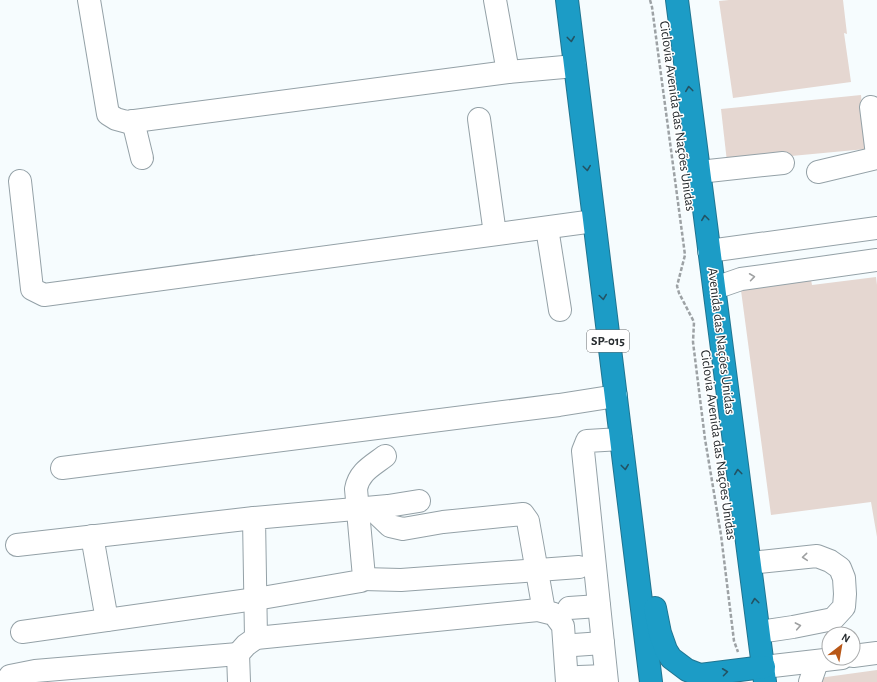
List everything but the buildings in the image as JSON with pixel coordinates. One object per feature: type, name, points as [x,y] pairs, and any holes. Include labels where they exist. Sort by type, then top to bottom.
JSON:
[{"type":"highway","name":"SP-015","points":[[567,0],[651,682]]},
{"type":"highway","name":"Avenida das Nações Unidas","points":[[677,0],[765,675]]},
{"type":"highway","points":[[630,515],[641,530],[660,633],[666,650],[671,658],[687,670],[700,675],[741,670],[765,675]]},
{"type":"street","points":[[90,0],[108,114],[116,119],[127,122],[508,72],[575,66]]},
{"type":"street","points":[[495,0],[508,72]]},
{"type":"street","points":[[818,172],[877,157],[871,107]]},
{"type":"street","points":[[479,119],[495,234]]},
{"type":"street","points":[[133,121],[142,158]]},
{"type":"street","points":[[699,172],[783,163]]},
{"type":"street","points":[[20,181],[32,289],[44,296],[495,234],[594,222]]},
{"type":"street","points":[[547,228],[560,310]]},
{"type":"street","points":[[709,251],[877,228]]},
{"type":"street","points":[[715,288],[741,279],[877,260]]},
{"type":"street","points":[[62,468],[559,405],[616,396]]},
{"type":"street","points":[[6,682],[10,676],[35,671],[238,654],[246,645],[256,638],[538,610],[544,610],[554,614],[563,626],[573,680],[606,679],[583,451],[587,441],[621,439]]},
{"type":"street","points":[[363,579],[364,508],[356,489],[357,481],[361,475],[385,456]]},
{"type":"street","points":[[17,545],[419,501]]},
{"type":"street","points":[[364,508],[390,526],[402,529],[443,522],[523,514],[528,521],[544,610]]},
{"type":"street","points":[[254,518],[256,638]]},
{"type":"street","points":[[92,536],[107,620]]},
{"type":"street","points":[[750,562],[817,556],[830,561],[840,568],[844,578],[844,607],[833,619],[759,632]]},
{"type":"street","points":[[22,632],[256,599],[361,581],[363,579],[401,580],[579,567]]},
{"type":"street","points":[[569,608],[599,606]]},
{"type":"street","points":[[574,645],[603,643]]},
{"type":"street","points":[[861,655],[877,653]]},
{"type":"street","points":[[238,654],[239,682]]},
{"type":"street","points":[[765,675],[821,661]]},
{"type":"street","points":[[810,682],[817,662]]},
{"type":"path","name":"Ciclovia Avenida das Nações Unidas","points":[[650,0],[664,92],[685,255],[677,286],[694,322],[693,342],[703,424],[721,535],[734,642],[740,656],[741,670]]}]
